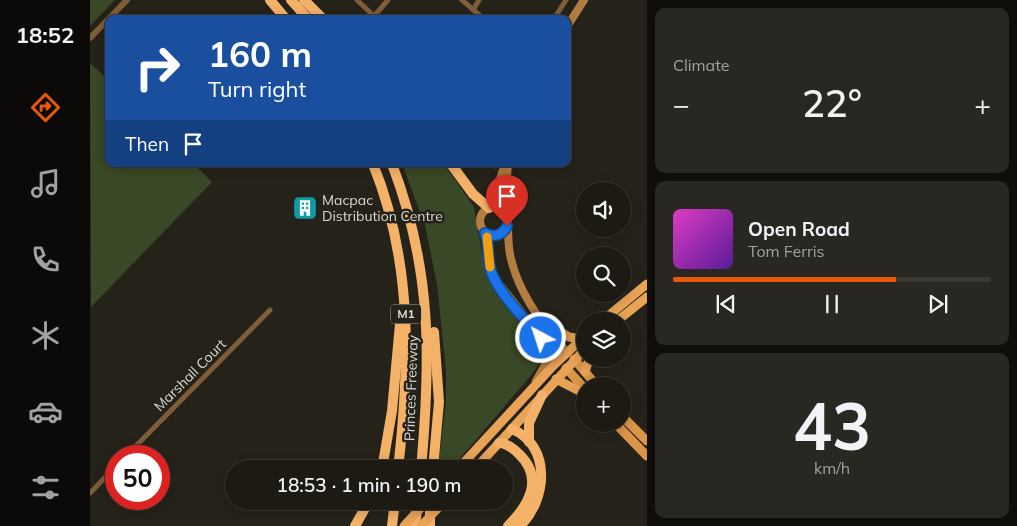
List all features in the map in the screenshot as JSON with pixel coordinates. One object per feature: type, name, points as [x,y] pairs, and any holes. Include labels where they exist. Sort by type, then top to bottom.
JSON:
[{"type":"highway","points":[[270,0],[283,15]]},
{"type":"highway","points":[[291,0],[304,15]]},
{"type":"highway","points":[[304,0],[319,15]]},
{"type":"highway","name":"Princes Freeway","points":[[374,167],[387,201],[399,258],[406,322],[407,362],[399,460]]},
{"type":"highway","name":"Princes Freeway","points":[[393,167],[412,224],[423,282],[428,339],[428,388],[422,460]]},
{"type":"highway","points":[[453,167],[473,194],[490,208]]},
{"type":"highway","points":[[412,224],[427,294],[437,368],[439,402],[434,460]]},
{"type":"highway","points":[[384,460],[398,357],[399,258]]},
{"type":"highway","points":[[613,312],[647,284]]},
{"type":"highway","points":[[628,312],[647,297]]},
{"type":"highway","points":[[540,319],[568,337],[576,337]]},
{"type":"highway","points":[[467,460],[576,344]]},
{"type":"highway","points":[[483,460],[574,360],[567,352]]},
{"type":"highway","points":[[559,360],[566,368]]},
{"type":"highway","points":[[585,372],[587,367]]},
{"type":"highway","points":[[556,379],[576,389]]},
{"type":"highway","points":[[520,526],[535,508],[542,484],[540,466],[529,442],[529,423],[542,395]]},
{"type":"highway","points":[[482,444],[505,429],[512,429],[529,442]]},
{"type":"highway","points":[[499,443],[505,444],[521,456],[528,466],[532,482],[528,503],[508,526]]},
{"type":"highway","points":[[355,526],[365,510]]},
{"type":"highway","points":[[392,526],[393,510]]},
{"type":"highway","points":[[416,526],[417,510]]},
{"type":"highway","points":[[404,526],[424,510]]},
{"type":"highway","points":[[421,526],[428,510]]},
{"type":"highway","points":[[430,526],[431,510]]},
{"type":"main road","points":[[571,20],[584,0]]},
{"type":"main road","points":[[506,167],[490,208],[480,218],[480,225],[490,246],[492,275],[559,360]]},
{"type":"main road","points":[[507,167],[504,211],[508,217],[510,258],[517,277],[540,319],[567,352]]},
{"type":"main road","points":[[490,208],[504,211]]},
{"type":"main road","points":[[485,233],[492,236],[499,235],[505,231],[508,224]]},
{"type":"main road","points":[[532,390],[549,358],[550,348]]},
{"type":"main road","points":[[574,360],[589,377]]},
{"type":"main road","points":[[566,368],[576,379]]},
{"type":"main road","points":[[631,425],[647,441]]},
{"type":"main road","points":[[624,432],[647,456]]},
{"type":"street","points":[[112,15],[127,0]]},
{"type":"street","points":[[358,0],[374,15]]},
{"type":"street","points":[[377,15],[388,0]]},
{"type":"street","points":[[462,0],[480,15]]},
{"type":"street","points":[[474,10],[479,0]]},
{"type":"street","points":[[557,15],[566,0]]},
{"type":"street","points":[[90,38],[105,23]]},
{"type":"street","name":"Marshall Court","points":[[137,445],[270,310]]},
{"type":"street","points":[[90,493],[105,477]]},
{"type":"green space","points":[[90,0],[115,0],[90,26]]},
{"type":"green space","points":[[90,63],[105,77],[105,167],[197,167],[212,182],[91,307]]},
{"type":"green space","points":[[403,167],[446,167],[474,207],[485,269],[492,282],[545,350],[543,358],[533,373],[459,460],[439,460],[446,402],[446,371],[437,284],[425,225]]},
{"type":"slow traffic","points":[[487,237],[490,246],[490,267]]},
{"type":"place","name":"Macpac Distribution Centre","points":[[305,208]]},
{"type":"route","points":[[507,226],[505,231],[499,235],[492,236],[485,233],[490,246],[489,262],[492,275],[541,338]]}]
